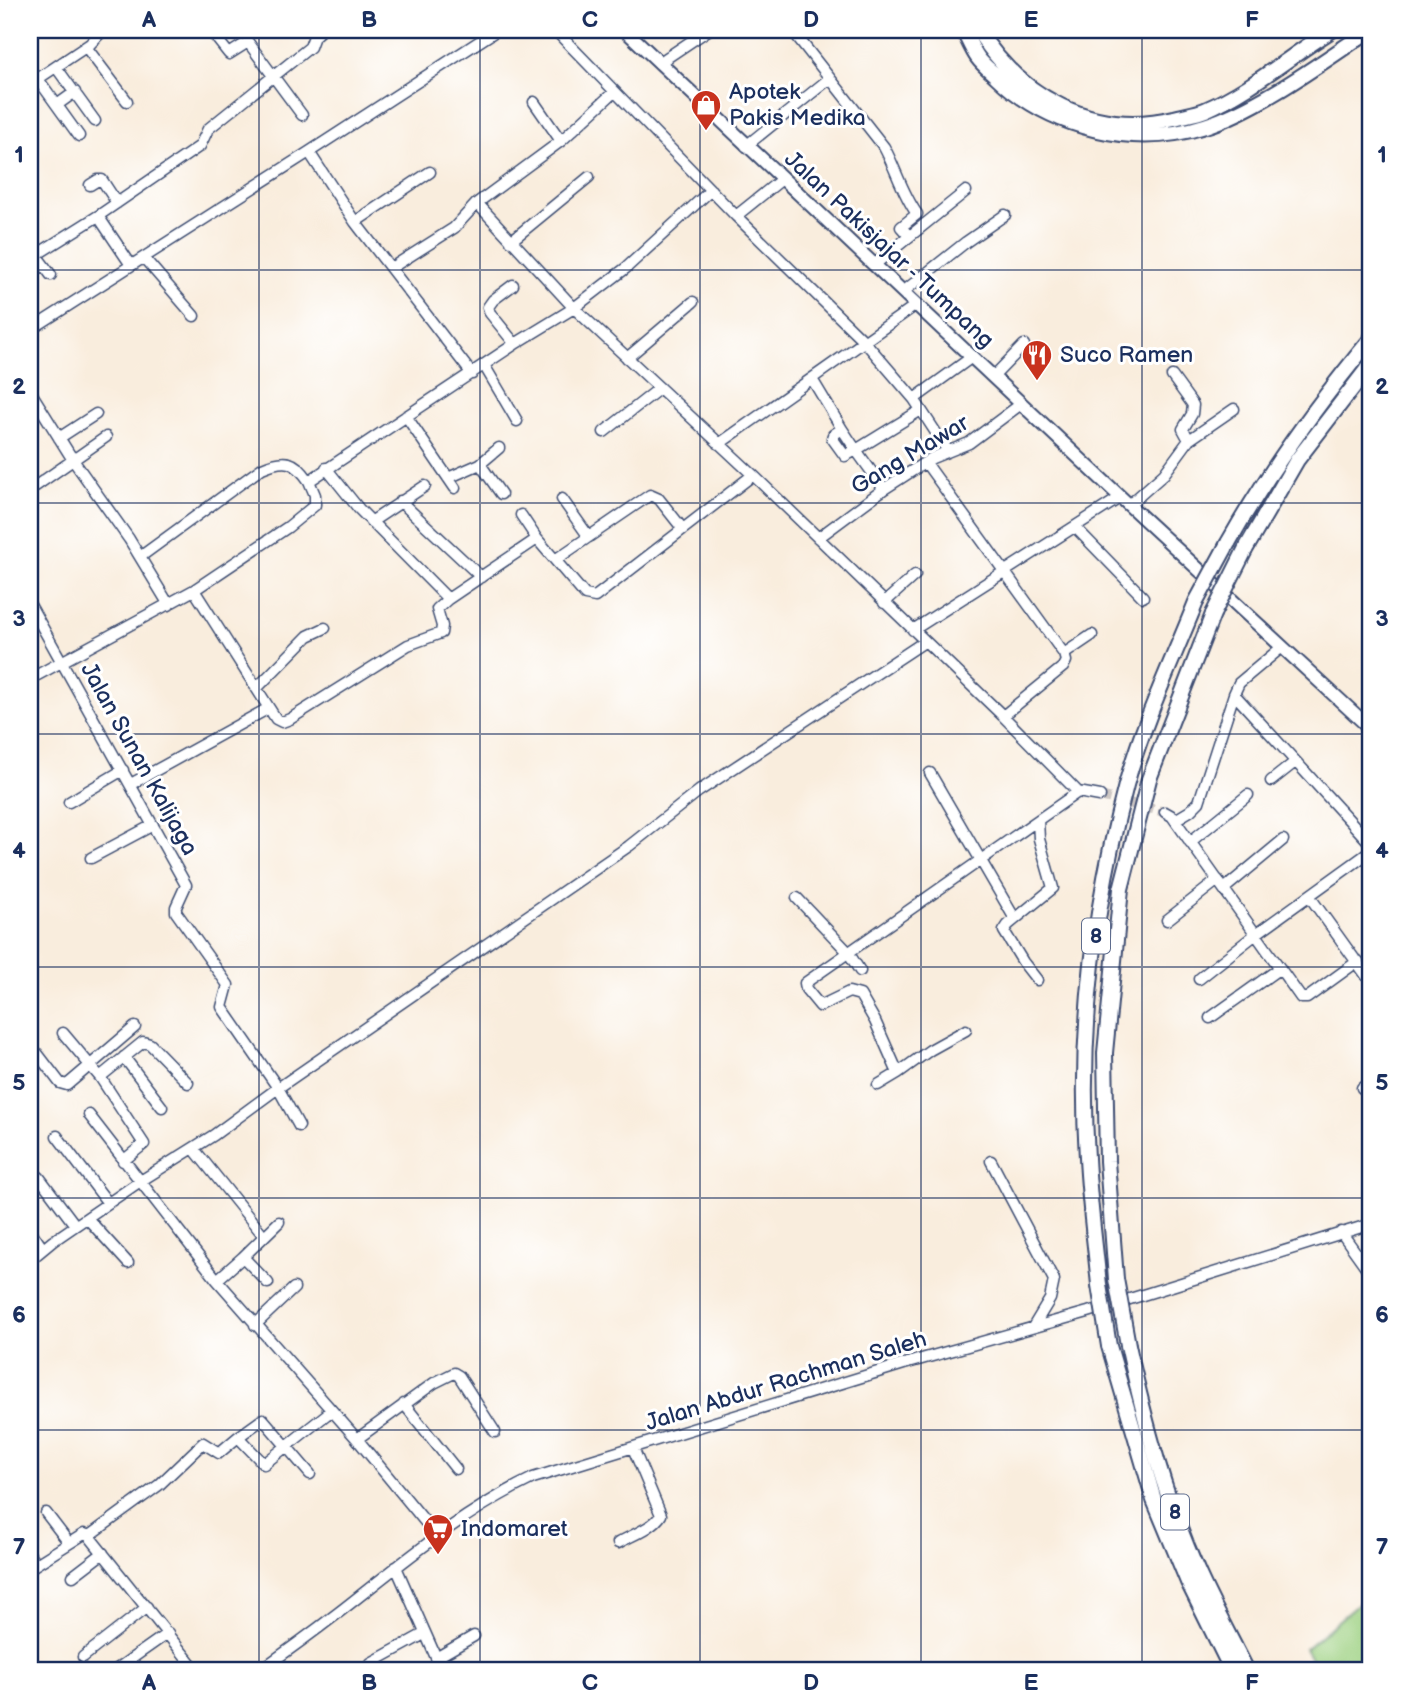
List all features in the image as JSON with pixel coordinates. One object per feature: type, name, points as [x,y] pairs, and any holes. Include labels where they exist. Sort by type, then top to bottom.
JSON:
[{"type":"highway","points":[[963,30],[978,58],[1014,94],[1066,122],[1121,134],[1133,134],[1177,132],[1204,126],[1237,113],[1370,30]]},
{"type":"highway","points":[[978,30],[991,52],[1045,100],[1069,111],[1115,122],[1152,123],[1202,111],[1232,96],[1332,30]]},
{"type":"highway","name":"8","points":[[1232,1671],[1188,1582],[1154,1500],[1109,1346],[1099,1285],[1087,1157],[1086,1050],[1093,953],[1107,867],[1127,783],[1149,718],[1196,602],[1228,543],[1294,438],[1322,398],[1371,339]]},
{"type":"highway","name":"8","points":[[1247,1671],[1199,1573],[1167,1492],[1144,1419],[1116,1279],[1107,1161],[1105,1054],[1121,889],[1149,779],[1213,614],[1245,550],[1297,460],[1371,364]]},
{"type":"main road","name":"Jalan Pakisjajar - Tumpang","points":[[625,30],[1021,404],[1371,729]]},
{"type":"street","points":[[79,136],[57,105],[34,81],[86,47],[98,38],[103,30]]},
{"type":"street","points":[[210,30],[229,54],[248,42],[302,115]]},
{"type":"street","points":[[30,314],[33,327],[496,30]]},
{"type":"street","points":[[555,30],[736,216],[865,342],[914,399],[948,451]]},
{"type":"street","points":[[659,63],[708,30]]},
{"type":"street","points":[[792,30],[884,147],[895,167],[904,195],[917,214],[901,227],[909,236]]},
{"type":"street","points":[[51,275],[33,251],[98,216],[200,146],[208,129],[310,47],[315,32]]},
{"type":"street","points":[[86,47],[127,101]]},
{"type":"street","points":[[56,67],[95,121]]},
{"type":"street","points":[[746,146],[829,79]]},
{"type":"street","points":[[57,105],[75,92]]},
{"type":"street","points":[[391,268],[454,228],[477,203],[561,141],[614,92]]},
{"type":"street","points":[[534,102],[561,141]]},
{"type":"street","points":[[309,152],[355,222],[472,374]]},
{"type":"street","points":[[355,222],[430,172]]},
{"type":"street","points":[[511,241],[589,177]]},
{"type":"street","points":[[736,216],[782,179]]},
{"type":"street","points":[[90,186],[102,180],[117,203]]},
{"type":"street","points":[[309,481],[515,344],[574,308],[626,268],[711,190]]},
{"type":"street","points":[[874,265],[965,191]]},
{"type":"street","points":[[477,203],[574,308],[753,475],[1079,792],[1100,796]]},
{"type":"street","points":[[903,292],[1005,215]]},
{"type":"street","points":[[98,216],[131,265]]},
{"type":"street","points":[[144,258],[194,316]]},
{"type":"street","points":[[513,285],[492,300],[488,307],[515,344]]},
{"type":"street","points":[[627,358],[693,302]]},
{"type":"street","points":[[719,444],[916,305]]},
{"type":"street","points":[[993,377],[1024,345]]},
{"type":"street","points":[[914,399],[972,357]]},
{"type":"street","points":[[484,365],[517,421]]},
{"type":"street","points":[[1172,376],[1193,405],[1192,414],[1183,429],[1189,440]]},
{"type":"street","points":[[812,379],[842,429],[832,438],[845,456],[921,410]]},
{"type":"street","points":[[604,432],[660,388]]},
{"type":"street","points":[[30,391],[169,605]]},
{"type":"street","name":"Gang Mawar","points":[[818,538],[884,489],[948,451],[969,443],[1021,404]]},
{"type":"street","points":[[913,631],[1076,528],[1125,501],[1171,467],[1189,440],[1234,410]]},
{"type":"street","points":[[59,438],[96,414]]},
{"type":"street","points":[[406,416],[455,488]]},
{"type":"street","points":[[30,490],[106,437]]},
{"type":"street","points":[[448,478],[480,464],[499,449]]},
{"type":"street","points":[[856,450],[884,489]]},
{"type":"street","points":[[30,680],[194,590],[288,527],[315,505],[316,495],[300,469],[292,463],[278,461],[262,468],[140,558]]},
{"type":"street","points":[[926,463],[1064,654],[1066,661],[1063,667],[1003,716]]},
{"type":"street","points":[[480,464],[501,494]]},
{"type":"street","points":[[326,468],[372,522],[449,599]]},
{"type":"street","points":[[521,515],[537,539],[585,595],[595,597],[753,475]]},
{"type":"street","points":[[372,522],[425,486]]},
{"type":"street","points":[[555,560],[650,495],[659,499],[682,528]]},
{"type":"street","points":[[562,499],[589,537]]},
{"type":"street","points":[[400,501],[481,577]]},
{"type":"street","points":[[1076,528],[1143,597]]},
{"type":"street","points":[[194,590],[279,722],[290,719],[344,688],[408,645],[441,633],[438,610],[449,599],[537,539]]},
{"type":"street","points":[[884,603],[915,575]]},
{"type":"street","name":"Jalan Sunan Kalijaga","points":[[30,605],[186,885],[176,912],[228,985],[222,1007],[278,1088]]},
{"type":"street","points":[[257,688],[271,677],[279,664],[308,636],[325,628]]},
{"type":"street","points":[[1064,654],[1092,635]]},
{"type":"street","points":[[30,1260],[75,1225],[194,1149],[629,846],[699,791],[924,642]]},
{"type":"street","points":[[1175,820],[1199,802],[1239,683],[1282,647]]},
{"type":"street","points":[[1234,694],[1371,844]]},
{"type":"street","points":[[131,784],[269,708]]},
{"type":"street","points":[[1271,781],[1295,762]]},
{"type":"street","points":[[69,802],[123,771]]},
{"type":"street","points":[[930,773],[1015,919]]},
{"type":"street","points":[[898,1073],[860,995],[849,992],[820,1006],[806,989],[808,979],[1079,792]]},
{"type":"street","points":[[1190,842],[1248,795]]},
{"type":"street","points":[[1165,812],[1175,820],[1303,999],[1358,961]]},
{"type":"street","points":[[1037,980],[1003,931],[1053,888],[1039,839],[1038,820]]},
{"type":"street","points":[[91,858],[153,825]]},
{"type":"street","points":[[1167,920],[1283,840]]},
{"type":"street","points":[[1199,979],[1371,851]]},
{"type":"street","points":[[1310,897],[1371,982]]},
{"type":"street","points":[[797,898],[848,952],[860,971]]},
{"type":"street","points":[[1210,1018],[1280,968]]},
{"type":"street","points":[[37,1053],[64,1085],[91,1066],[135,1027]]},
{"type":"street","points":[[877,1085],[930,1050],[967,1030]]},
{"type":"street","points":[[63,1033],[100,1077],[144,1144],[123,1161]]},
{"type":"street","points":[[100,1077],[143,1042],[150,1044],[188,1083]]},
{"type":"street","points":[[124,1056],[162,1107]]},
{"type":"street","points":[[1362,1088],[1371,1081]]},
{"type":"street","points":[[278,1088],[299,1125]]},
{"type":"street","points":[[89,1115],[217,1280],[357,1439],[436,1535]]},
{"type":"street","points":[[57,1136],[108,1203]]},
{"type":"street","points":[[194,1149],[264,1236]]},
{"type":"street","points":[[991,1161],[1054,1280],[1050,1299],[1033,1327]]},
{"type":"street","points":[[39,1177],[75,1225]]},
{"type":"street","points":[[86,1218],[128,1263]]},
{"type":"street","points":[[217,1280],[279,1222]]},
{"type":"street","name":"Jalan Abdur Rachman Saleh","points":[[259,1671],[436,1535],[500,1494],[533,1478],[1088,1312],[1371,1224]]},
{"type":"street","points":[[30,1230],[43,1249]]},
{"type":"street","points":[[1341,1233],[1371,1274]]},
{"type":"street","points":[[243,1257],[268,1283]]},
{"type":"street","points":[[255,1325],[294,1288]]},
{"type":"street","points":[[357,1439],[433,1383],[454,1373],[459,1376],[495,1432]]},
{"type":"street","points":[[404,1404],[456,1469]]},
{"type":"street","points":[[239,1437],[264,1464],[331,1411]]},
{"type":"street","points":[[89,1536],[159,1485],[203,1443],[220,1452],[263,1419],[310,1474]]},
{"type":"street","points":[[618,1543],[651,1525],[660,1519],[661,1515],[633,1448]]},
{"type":"street","points":[[46,1513],[69,1543]]},
{"type":"street","points":[[32,1563],[84,1534],[89,1536],[197,1671]]},
{"type":"street","points":[[73,1576],[103,1553]]},
{"type":"street","points":[[396,1567],[442,1671]]},
{"type":"street","points":[[83,1657],[148,1607]]},
{"type":"street","points":[[114,1671],[168,1633]]},
{"type":"street","points":[[371,1663],[424,1634]]},
{"type":"street","points":[[436,1658],[474,1636]]},
{"type":"green space","points":[[1371,1593],[1371,1671],[1319,1671],[1305,1649]]},
{"type":"tunnel","points":[[1100,796],[1165,812]]},
{"type":"place","name":"Apotek Pakis Medika","points":[[706,132]]},
{"type":"place","name":"Suco Ramen","points":[[1037,382]]},
{"type":"place","name":"Indomaret","points":[[438,1556]]}]
